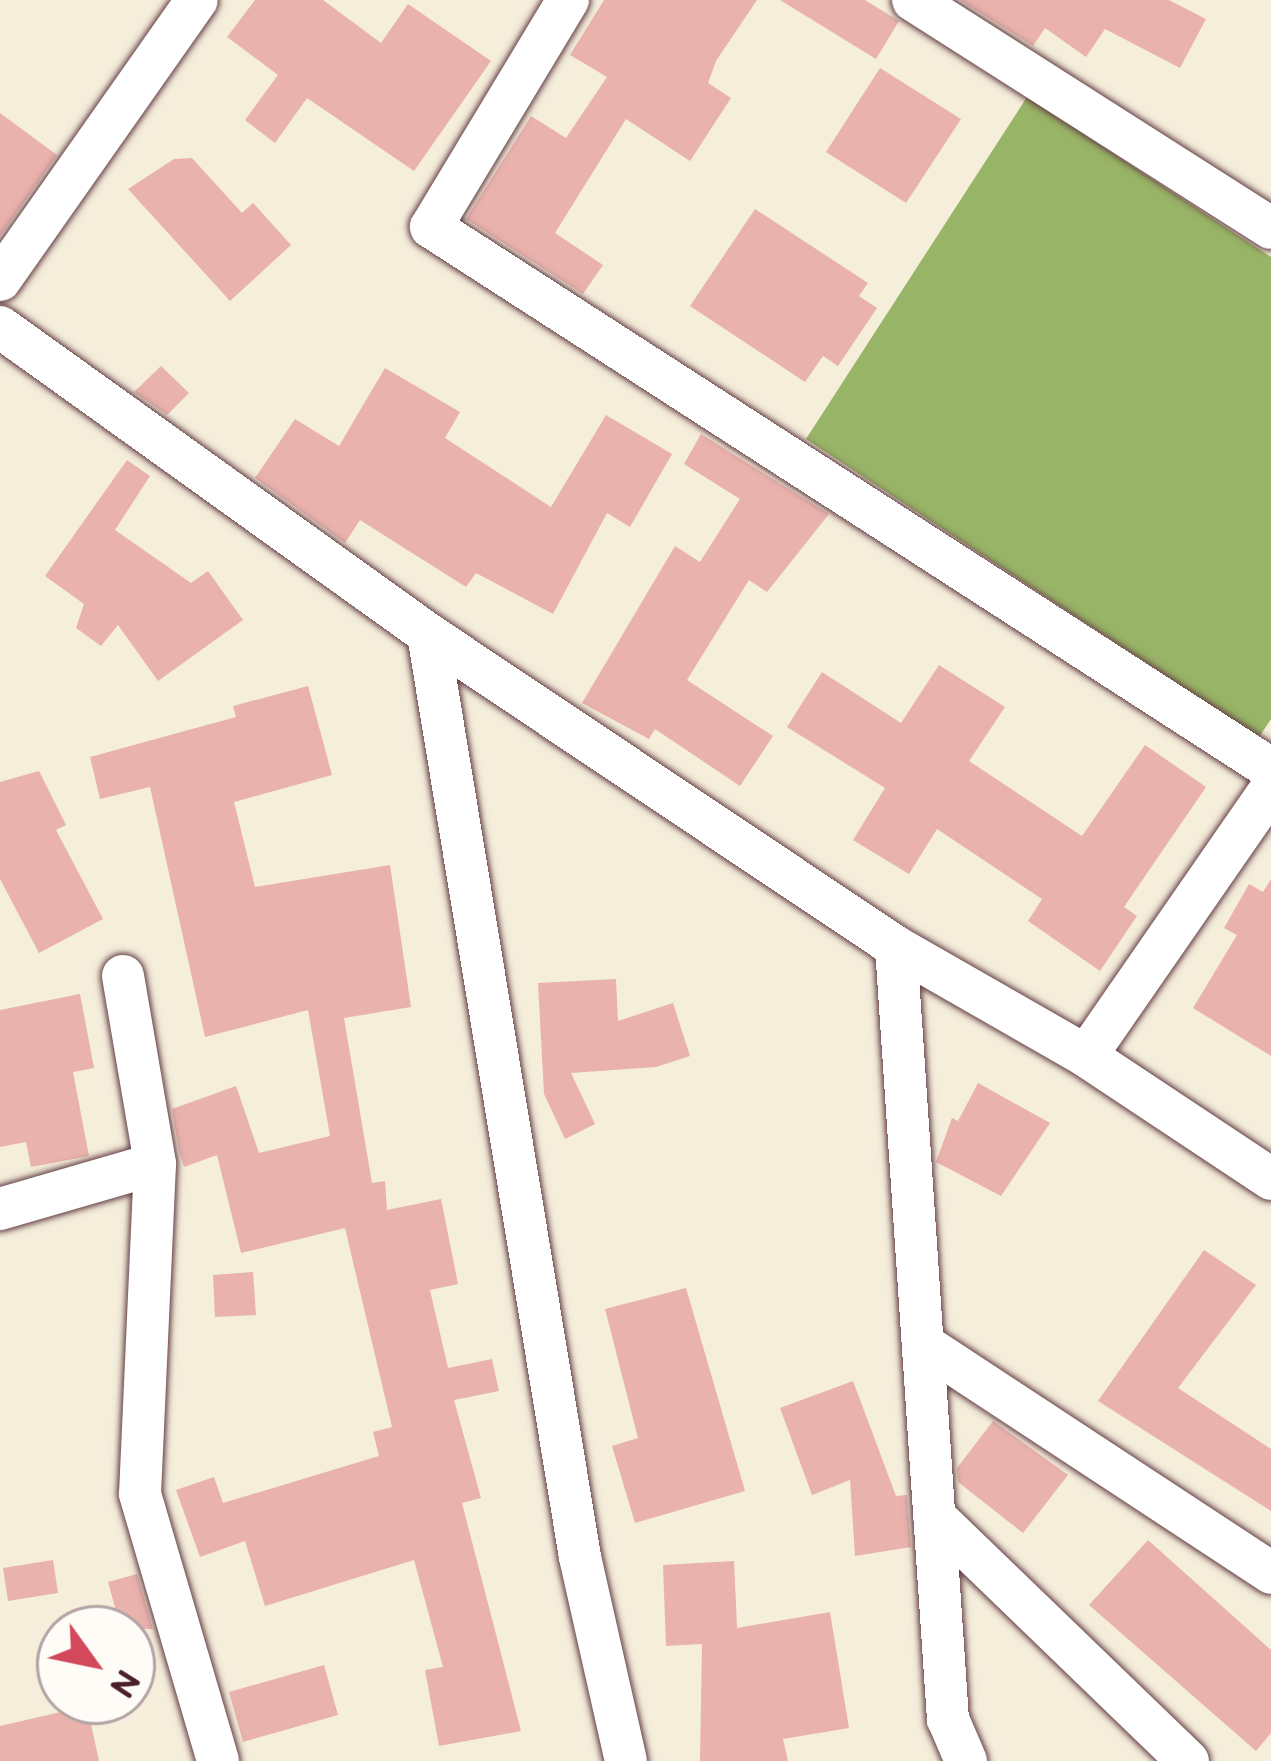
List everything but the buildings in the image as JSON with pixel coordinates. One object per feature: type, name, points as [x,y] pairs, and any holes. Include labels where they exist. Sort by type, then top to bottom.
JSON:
[{"type":"street","points":[[0,280],[197,0]]},
{"type":"street","points":[[568,0],[431,227],[1271,770]]},
{"type":"street","points":[[913,0],[1271,228]]},
{"type":"street","points":[[0,327],[428,634],[896,946],[1086,1056],[1271,1179]]},
{"type":"street","points":[[428,634],[580,1557],[626,1761]]},
{"type":"street","points":[[1086,1056],[1271,790]]},
{"type":"street","points":[[896,946],[949,1719],[966,1761]]},
{"type":"street","points":[[123,976],[154,1164],[140,1494],[218,1761]]},
{"type":"street","points":[[0,1209],[154,1164]]},
{"type":"street","points":[[923,1344],[1271,1573]]},
{"type":"street","points":[[934,1516],[1188,1761]]},
{"type":"green space","points":[[1027,97],[1271,257],[1271,719],[1259,737],[806,439]]}]
